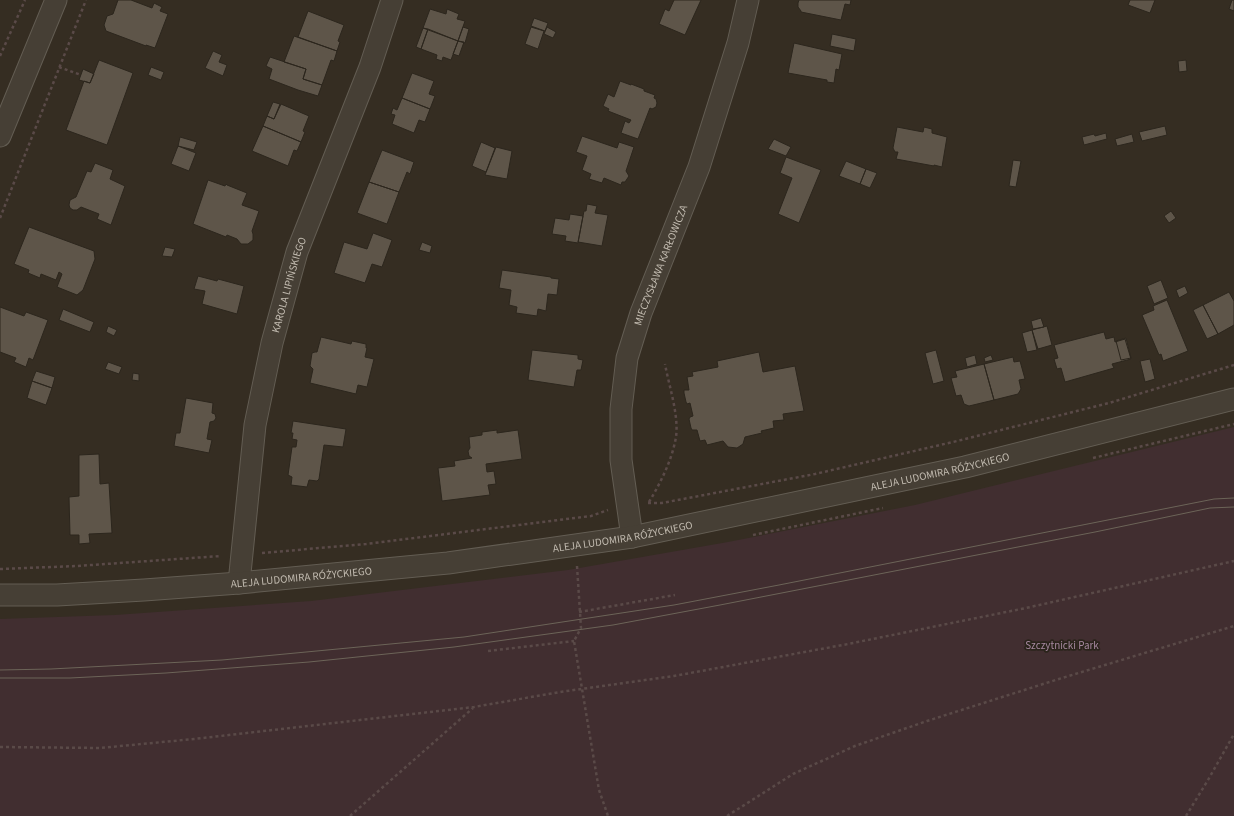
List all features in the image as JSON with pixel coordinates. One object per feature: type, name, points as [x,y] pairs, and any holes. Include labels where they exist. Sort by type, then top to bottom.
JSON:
[{"type":"street","points":[[0,136],[56,0]]},
{"type":"street","name":"KAROLA LIPIŃSKIEGO","points":[[239,583],[255,425],[272,343],[297,252],[370,67],[392,0]]},
{"type":"street","name":"MIECZYSŁAWA KARŁOWICZA","points":[[632,537],[620,460],[621,409],[627,358],[641,313],[699,167],[738,43],[748,0]]},
{"type":"street","name":"ALEJA LUDOMIRA RÓŻYCKIEGO","points":[[0,595],[57,595],[239,583],[448,563],[632,537],[965,467],[1234,399]]},
{"type":"path","points":[[0,56],[25,0]]},
{"type":"path","points":[[0,218],[86,0]]},
{"type":"path","points":[[59,67],[80,75]]},
{"type":"path","points":[[648,503],[670,460],[676,436],[676,416],[665,364]]},
{"type":"path","points":[[0,569],[77,566],[242,555],[374,544],[591,516],[606,510],[648,503],[662,503],[815,474],[953,442],[1109,403],[1234,365]]},
{"type":"path","points":[[0,747],[107,747],[194,739],[474,707],[581,689],[674,676],[869,640],[1018,609],[1234,561]]},
{"type":"path","points":[[577,566],[581,628],[574,641],[599,790],[608,816]]},
{"type":"path","points":[[579,612],[675,595]]},
{"type":"path","points":[[727,816],[792,774],[855,746],[927,721],[1062,678],[1234,626]]},
{"type":"path","points":[[488,651],[574,641]]},
{"type":"path","points":[[350,816],[474,707]]},
{"type":"path","points":[[1186,816],[1234,734]]},
{"type":"green space","name":"Szczytnicki Park","points":[[1234,427],[1234,816],[0,816],[0,619],[115,615],[311,601],[568,570],[728,542],[915,505]]},
{"type":"building","points":[[118,0],[131,0],[152,8],[154,3],[162,7],[160,11],[168,14],[155,48],[106,31],[104,25],[107,16],[113,14]]},
{"type":"building","points":[[674,0],[701,0],[685,35],[659,24],[665,9],[669,11]]},
{"type":"building","points":[[799,0],[851,0],[850,5],[845,4],[841,20],[801,12],[798,7]]},
{"type":"building","points":[[1130,0],[1155,0],[1150,13],[1128,5]]},
{"type":"building","points":[[1232,0],[1234,0],[1234,11],[1229,9]]},
{"type":"building","points":[[430,9],[446,14],[447,9],[459,14],[457,19],[465,21],[458,41],[423,28]]},
{"type":"building","points":[[308,11],[344,25],[338,41],[340,42],[337,51],[298,37]]},
{"type":"building","points":[[534,18],[548,23],[545,31],[531,26]]},
{"type":"building","points":[[463,27],[469,29],[465,43],[458,41]]},
{"type":"building","points":[[531,27],[544,31],[538,49],[525,44]]},
{"type":"building","points":[[547,27],[556,32],[553,38],[544,34]]},
{"type":"building","points":[[423,28],[428,29],[421,49],[416,47]]},
{"type":"building","points":[[428,29],[458,41],[451,60],[443,57],[442,61],[436,59],[437,55],[421,49]]},
{"type":"building","points":[[832,34],[856,39],[854,51],[830,46]]},
{"type":"building","points":[[294,36],[337,51],[334,61],[331,60],[322,85],[303,79],[306,69],[284,62]]},
{"type":"building","points":[[458,41],[464,42],[459,56],[453,54]]},
{"type":"building","points":[[794,43],[842,54],[839,70],[836,69],[834,83],[827,82],[827,80],[788,73]]},
{"type":"building","points":[[213,51],[222,55],[219,62],[227,65],[223,76],[205,68]]},
{"type":"building","points":[[270,57],[306,69],[303,79],[322,85],[318,96],[269,79],[272,69],[266,66]]},
{"type":"building","points":[[99,60],[133,73],[107,145],[66,130],[84,81],[90,83]]},
{"type":"building","points":[[1186,60],[1187,71],[1179,72],[1178,61]]},
{"type":"building","points":[[151,67],[164,72],[161,80],[148,75]]},
{"type":"building","points":[[83,69],[94,74],[90,83],[79,80]]},
{"type":"building","points":[[412,73],[434,81],[429,94],[435,96],[430,109],[402,98]]},
{"type":"building","points":[[620,81],[644,89],[644,91],[655,95],[654,98],[656,99],[657,103],[656,107],[652,109],[650,108],[638,139],[621,133],[625,121],[629,123],[631,120],[608,111],[609,109],[603,106],[608,94],[614,97]]},
{"type":"building","points":[[402,98],[430,109],[425,122],[419,120],[414,133],[392,124],[395,115],[391,114],[393,108],[397,110]]},
{"type":"building","points":[[273,102],[280,104],[274,119],[267,116]]},
{"type":"building","points":[[281,104],[309,116],[303,131],[305,132],[301,142],[263,126],[267,116],[274,119]]},
{"type":"building","points":[[263,126],[301,142],[297,151],[294,150],[288,166],[252,151]]},
{"type":"building","points":[[1165,126],[1167,135],[1142,141],[1139,132]]},
{"type":"building","points":[[897,127],[923,132],[924,127],[932,129],[932,133],[947,137],[942,167],[896,159],[898,152],[895,152],[893,148]]},
{"type":"building","points":[[1106,133],[1107,139],[1084,145],[1082,137]]},
{"type":"building","points":[[1132,134],[1134,142],[1117,146],[1115,139]]},
{"type":"building","points":[[582,136],[617,148],[619,142],[634,147],[626,171],[629,176],[625,182],[622,182],[621,185],[604,178],[602,183],[589,179],[591,174],[582,170],[587,156],[576,152]]},
{"type":"building","points":[[180,137],[197,142],[194,150],[178,146]]},
{"type":"building","points":[[774,139],[791,147],[786,156],[768,149]]},
{"type":"building","points":[[481,142],[495,148],[486,172],[472,166]]},
{"type":"building","points":[[178,146],[196,153],[189,171],[171,164]]},
{"type":"building","points":[[496,147],[512,151],[507,179],[485,175]]},
{"type":"building","points":[[382,150],[414,162],[410,174],[407,172],[399,192],[369,182]]},
{"type":"building","points":[[786,157],[821,170],[799,223],[778,214],[792,178],[780,173]]},
{"type":"building","points":[[1013,160],[1021,161],[1016,187],[1009,186]]},
{"type":"building","points":[[846,161],[866,169],[860,184],[839,176]]},
{"type":"building","points":[[95,163],[113,170],[110,179],[125,186],[111,225],[97,219],[99,214],[81,207],[77,210],[73,210],[69,205],[70,200],[76,197],[87,171],[91,172]]},
{"type":"building","points":[[866,169],[877,173],[870,188],[860,184]]},
{"type":"building","points":[[208,180],[225,186],[226,184],[247,193],[242,205],[259,211],[252,231],[253,240],[248,244],[241,244],[237,239],[227,235],[226,237],[193,224]]},
{"type":"building","points":[[369,182],[399,192],[387,224],[357,213]]},
{"type":"building","points":[[587,204],[597,206],[595,213],[608,215],[602,246],[578,242],[584,211],[586,211]]},
{"type":"building","points":[[1171,211],[1176,218],[1169,223],[1164,216]]},
{"type":"building","points":[[570,214],[583,216],[578,243],[565,241],[566,236],[552,234],[555,218],[569,220]]},
{"type":"building","points":[[29,227],[94,251],[95,259],[83,290],[77,295],[57,287],[62,274],[59,272],[56,280],[41,274],[40,278],[28,273],[29,270],[14,264]]},
{"type":"building","points":[[373,233],[392,240],[382,267],[372,264],[365,283],[334,273],[344,242],[367,249]]},
{"type":"building","points":[[422,242],[432,246],[430,253],[419,250]]},
{"type":"building","points":[[165,247],[175,249],[172,257],[162,256]]},
{"type":"building","points":[[502,270],[559,279],[557,295],[548,294],[546,311],[538,309],[537,316],[516,313],[517,307],[509,305],[511,290],[499,288]]},
{"type":"building","points":[[198,276],[217,281],[218,279],[244,286],[237,314],[202,304],[205,291],[194,289]]},
{"type":"building","points":[[1161,280],[1168,298],[1154,304],[1147,286]]},
{"type":"building","points":[[1185,286],[1188,293],[1179,298],[1176,290]]},
{"type":"building","points":[[1229,292],[1234,301],[1234,325],[1218,334],[1203,305]]},
{"type":"building","points":[[1167,300],[1188,351],[1163,361],[1142,315],[1154,310],[1153,306]]},
{"type":"building","points":[[1203,305],[1218,334],[1207,339],[1193,310]]},
{"type":"building","points":[[0,307],[24,316],[26,312],[48,320],[33,360],[29,358],[26,367],[14,362],[16,358],[0,352]]},
{"type":"building","points":[[63,309],[94,322],[90,332],[59,320]]},
{"type":"building","points":[[1041,318],[1044,327],[1033,329],[1031,321]]},
{"type":"building","points":[[108,326],[117,330],[114,336],[106,332]]},
{"type":"building","points":[[1047,326],[1052,345],[1038,349],[1032,330]]},
{"type":"building","points":[[1032,330],[1037,350],[1027,352],[1022,333]]},
{"type":"building","points":[[1104,332],[1106,339],[1114,337],[1115,342],[1125,339],[1131,359],[1112,364],[1114,368],[1065,382],[1061,368],[1057,369],[1054,359],[1058,358],[1054,345]]},
{"type":"building","points":[[321,337],[351,344],[352,341],[366,344],[367,348],[365,357],[374,359],[367,387],[358,385],[356,394],[310,383],[313,369],[310,366],[312,353],[317,352]]},
{"type":"building","points":[[1126,338],[1131,358],[1121,360],[1116,341]]},
{"type":"building","points":[[532,350],[578,355],[578,359],[583,360],[581,370],[577,370],[574,387],[528,380]]},
{"type":"building","points":[[936,350],[944,381],[933,384],[925,353]]},
{"type":"building","points":[[759,352],[763,372],[795,366],[804,411],[783,414],[784,420],[773,421],[774,428],[761,431],[762,433],[745,437],[743,444],[737,448],[728,447],[723,441],[707,445],[705,440],[700,441],[697,430],[692,430],[691,428],[689,419],[693,416],[690,403],[687,404],[684,393],[684,390],[689,390],[687,377],[693,376],[692,372],[718,367],[717,361]]},
{"type":"building","points":[[975,355],[977,364],[967,367],[965,358]]},
{"type":"building","points":[[991,355],[993,360],[985,362],[984,358]]},
{"type":"building","points":[[1013,357],[1014,362],[1020,361],[1025,379],[1019,380],[1021,389],[1018,394],[994,400],[984,364]]},
{"type":"building","points":[[1150,359],[1155,379],[1145,382],[1140,361]]},
{"type":"building","points":[[108,362],[122,367],[119,374],[105,369]]},
{"type":"building","points":[[984,364],[994,400],[969,406],[964,404],[961,395],[956,396],[951,378],[957,377],[955,371]]},
{"type":"building","points":[[36,371],[55,377],[52,388],[32,381]]},
{"type":"building","points":[[133,373],[139,374],[139,381],[132,380]]},
{"type":"building","points":[[32,381],[52,388],[46,405],[27,398]]},
{"type":"building","points":[[186,398],[213,403],[212,413],[215,414],[216,418],[214,421],[210,422],[207,439],[212,440],[209,453],[174,446],[176,433],[180,433]]},
{"type":"building","points":[[293,421],[346,429],[343,447],[324,445],[319,479],[317,481],[309,480],[307,487],[291,485],[292,477],[288,475],[292,447],[296,447],[297,440],[292,439],[293,433],[291,433]]},
{"type":"building","points":[[497,430],[497,433],[518,430],[522,459],[486,464],[487,472],[494,471],[496,484],[488,485],[490,495],[442,501],[438,468],[455,466],[454,461],[472,458],[469,456],[468,451],[470,448],[469,437],[482,435],[482,432]]},
{"type":"building","points":[[99,454],[100,484],[109,483],[112,533],[89,534],[90,543],[79,544],[79,535],[70,535],[69,497],[79,496],[79,455]]},
{"type":"tram line","points":[[0,670],[51,669],[222,660],[464,637],[674,605],[1214,499],[1234,498]]},
{"type":"tram line","points":[[0,678],[70,678],[166,673],[309,662],[454,647],[613,625],[1095,532],[1210,508],[1234,507]]}]
